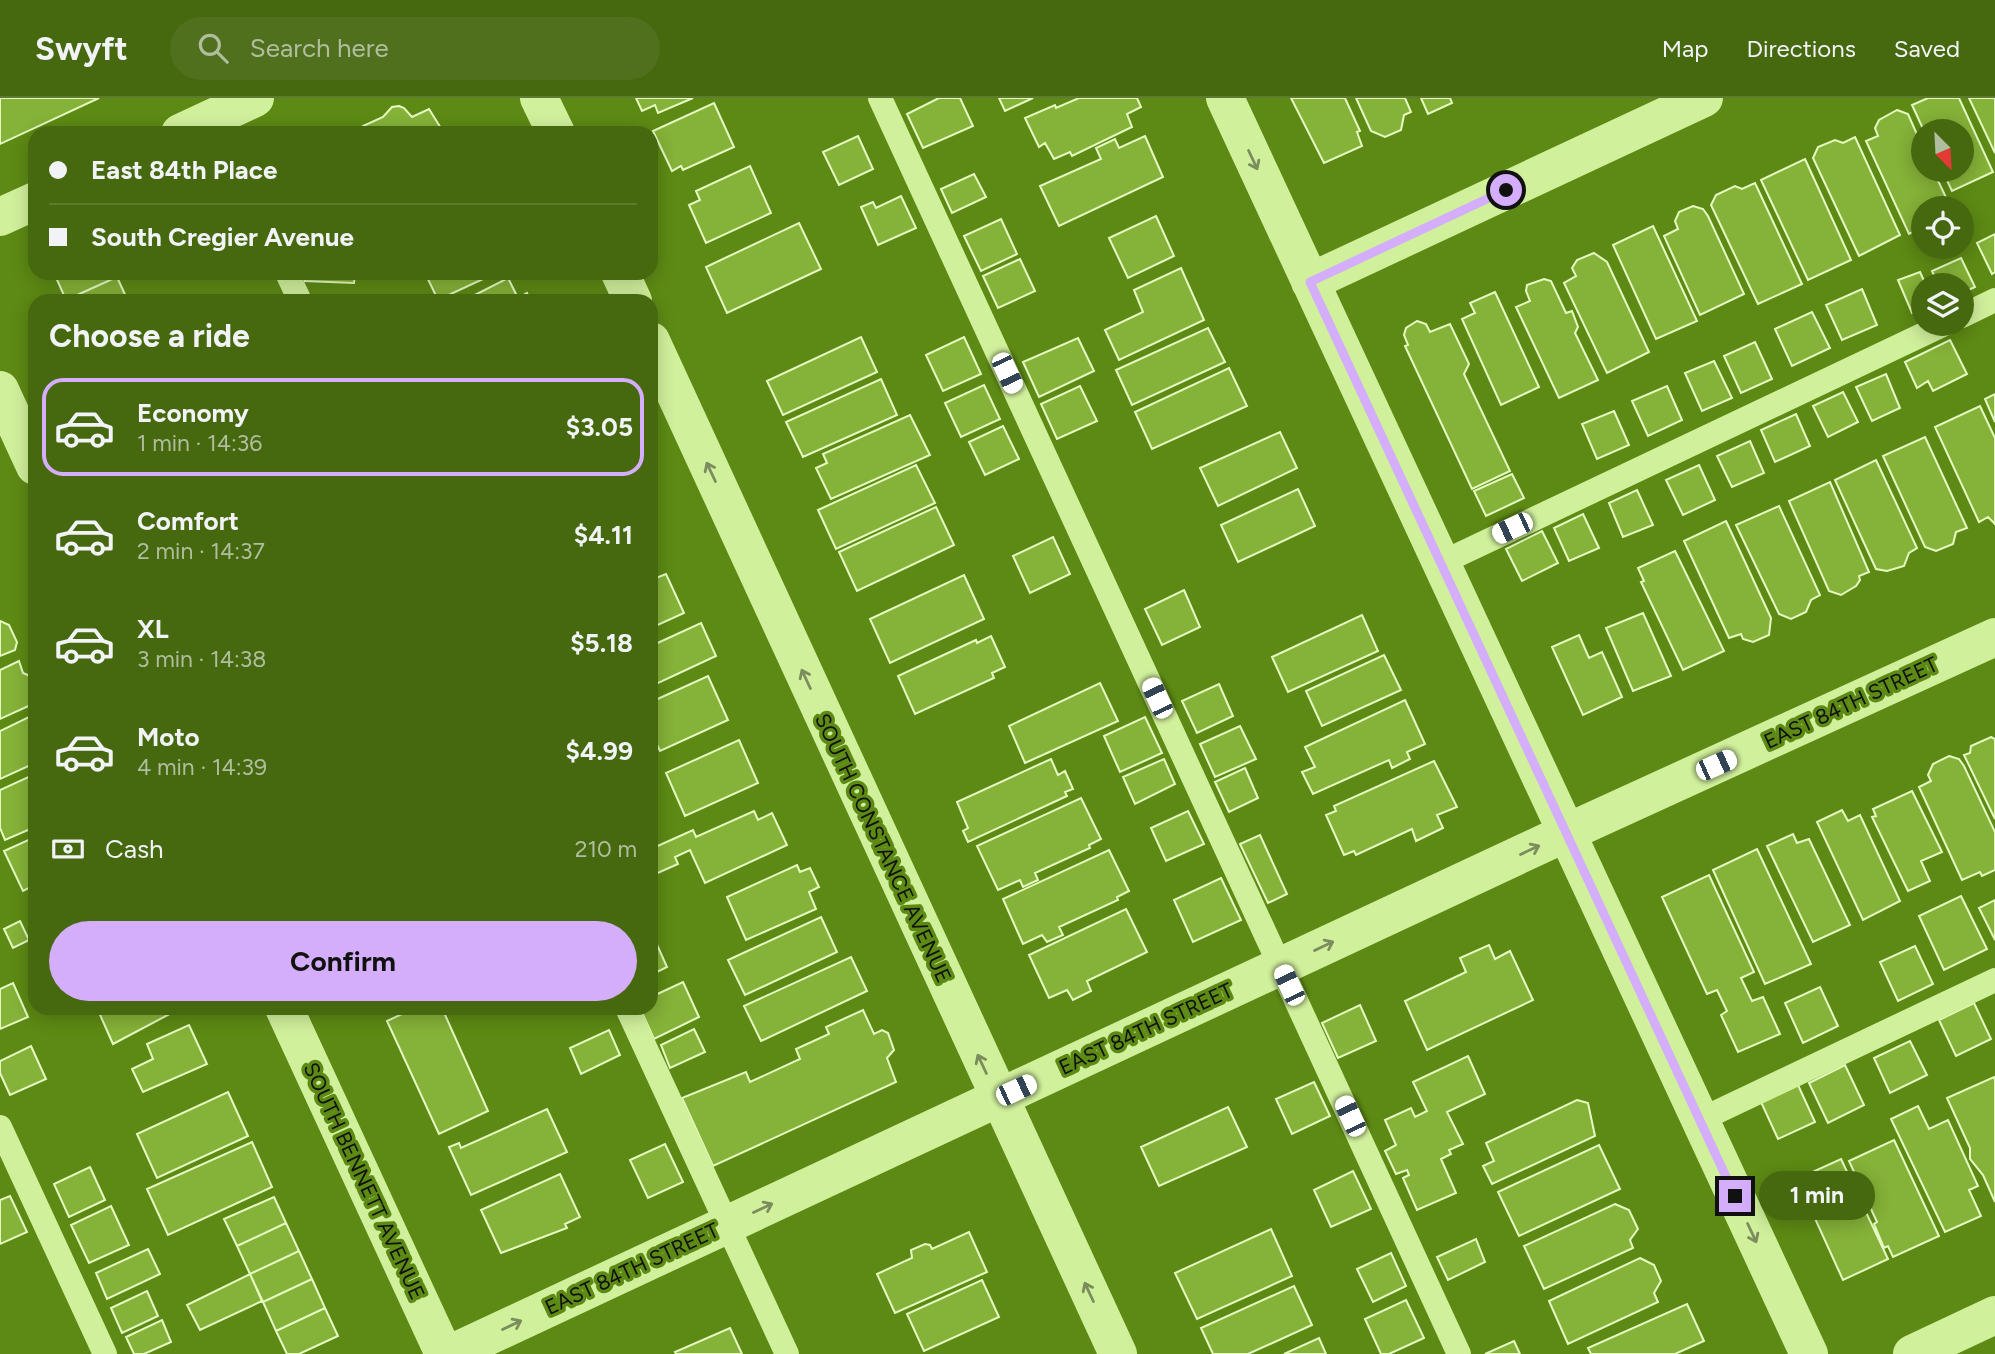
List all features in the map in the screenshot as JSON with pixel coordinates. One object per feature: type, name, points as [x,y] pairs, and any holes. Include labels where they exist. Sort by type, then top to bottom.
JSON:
[{"type":"street","points":[[194,126],[255,98]]},
{"type":"street","points":[[540,98],[552,126]]},
{"type":"street","points":[[1225,98],[1809,1354]]},
{"type":"street","points":[[1310,282],[1704,98]]},
{"type":"street","points":[[0,217],[28,204]]},
{"type":"street","name":"SOUTH CONSTANCE AVENUE","points":[[658,356],[1118,1354]]},
{"type":"street","points":[[0,390],[28,451]]},
{"type":"street","name":"EAST 84TH STREET","points":[[450,1354],[1566,833],[1995,637]]},
{"type":"street","name":"SOUTH BENNETT AVENUE","points":[[287,1015],[444,1354]]},
{"type":"street","points":[[1912,1354],[1995,1315]]},
{"type":"lane","points":[[880,98],[1460,1354]]},
{"type":"lane","points":[[1974,310],[1995,300]]},
{"type":"lane","points":[[1441,562],[1920,336]]},
{"type":"lane","points":[[1700,1120],[1995,980]]},
{"type":"lane","points":[[630,1015],[787,1354]]},
{"type":"lane","points":[[0,1127],[104,1354]]},
{"type":"building","points":[[0,98],[99,98],[39,126],[28,126],[28,131],[0,144]]},
{"type":"building","points":[[636,98],[693,98],[658,113],[655,105],[642,111]]},
{"type":"building","points":[[939,98],[960,98],[973,126],[923,148],[907,114]]},
{"type":"building","points":[[999,98],[1033,98],[1005,111]]},
{"type":"building","points":[[1079,98],[1137,98],[1141,107],[1127,114],[1132,127],[1072,156],[1070,152],[1054,159],[1045,143],[1039,147],[1025,118]]},
{"type":"building","points":[[1291,98],[1345,98],[1360,131],[1357,132],[1362,146],[1324,163]]},
{"type":"building","points":[[1356,98],[1405,98],[1411,112],[1404,115],[1401,130],[1385,137],[1371,131]]},
{"type":"building","points":[[1421,98],[1450,98],[1452,103],[1428,114]]},
{"type":"building","points":[[1928,98],[1959,98],[1969,119],[1918,119],[1912,105]]},
{"type":"building","points":[[1969,98],[1995,98],[1995,153]]},
{"type":"building","points":[[714,103],[734,147],[683,170],[681,166],[672,171],[658,142],[658,129]]},
{"type":"building","points":[[392,107],[404,108],[412,117],[429,109],[440,126],[363,126],[383,117]]},
{"type":"building","points":[[1897,110],[1908,114],[1911,121],[1911,182],[1939,182],[1945,196],[1911,196],[1909,234],[1866,141],[1878,136],[1875,128],[1879,120]]},
{"type":"building","points":[[1974,131],[1993,172],[1974,181]]},
{"type":"building","points":[[858,136],[873,169],[839,185],[823,152]]},
{"type":"building","points":[[1145,136],[1163,177],[1059,226],[1040,186],[1101,159],[1096,148],[1115,139],[1119,148]]},
{"type":"building","points":[[1855,137],[1900,235],[1859,256],[1813,158],[1818,147],[1835,140],[1843,143]]},
{"type":"building","points":[[1805,159],[1851,260],[1808,280],[1761,180]]},
{"type":"building","points":[[750,166],[771,213],[706,243],[689,205],[700,200],[696,191]]},
{"type":"building","points":[[974,174],[986,197],[952,213],[941,189]]},
{"type":"building","points":[[1948,182],[1971,182],[1952,191]]},
{"type":"building","points":[[1755,183],[1802,284],[1758,304],[1711,205],[1716,195],[1735,186],[1742,189]]},
{"type":"building","points":[[901,196],[916,228],[878,245],[861,207],[873,202],[876,208]]},
{"type":"building","points":[[1693,206],[1703,209],[1708,216],[1744,294],[1700,315],[1664,236],[1678,229],[1675,221],[1679,212]]},
{"type":"building","points":[[1156,216],[1174,256],[1128,278],[1109,238]]},
{"type":"building","points":[[1001,219],[1017,254],[981,271],[964,236]]},
{"type":"building","points":[[799,223],[821,269],[727,313],[706,267]]},
{"type":"building","points":[[1653,226],[1697,321],[1656,339],[1613,245]]},
{"type":"building","points":[[1995,234],[1995,272],[1992,274],[1977,243]]},
{"type":"building","points":[[1594,253],[1607,262],[1649,352],[1607,373],[1564,283],[1576,276],[1572,268],[1577,260]]},
{"type":"building","points":[[1020,259],[1035,291],[998,308],[983,276]]},
{"type":"building","points":[[1961,259],[1968,273],[1933,273],[1932,271]]},
{"type":"building","points":[[1181,268],[1204,320],[1119,360],[1105,330],[1143,312],[1134,290]]},
{"type":"building","points":[[1911,275],[1911,311],[1898,280]]},
{"type":"building","points":[[1544,279],[1551,281],[1566,313],[1572,311],[1578,327],[1575,333],[1598,380],[1559,398],[1516,307],[1530,301],[1527,285]]},
{"type":"building","points":[[57,280],[110,280],[79,294],[63,294]]},
{"type":"building","points":[[110,280],[118,280],[125,294],[79,294]]},
{"type":"building","points":[[305,280],[354,280],[354,283]]},
{"type":"building","points":[[428,280],[481,280],[451,294],[435,294]]},
{"type":"building","points":[[509,280],[516,294],[477,294]]},
{"type":"building","points":[[1862,289],[1877,325],[1842,340],[1826,305]]},
{"type":"building","points":[[1495,292],[1539,387],[1501,405],[1462,319],[1475,313],[1470,303]]},
{"type":"building","points":[[1812,312],[1830,348],[1792,366],[1775,329]]},
{"type":"building","points":[[1417,321],[1426,324],[1430,332],[1450,324],[1469,364],[1464,374],[1510,471],[1472,489],[1405,346],[1408,345],[1404,335],[1406,328]]},
{"type":"building","points":[[1208,328],[1225,362],[1132,405],[1116,370]]},
{"type":"building","points":[[861,337],[877,372],[783,415],[767,381]]},
{"type":"building","points":[[964,337],[981,374],[943,391],[926,355]]},
{"type":"building","points":[[1078,338],[1094,371],[1039,397],[1023,362]]},
{"type":"building","points":[[1950,340],[1967,374],[1933,391],[1928,381],[1917,388],[1905,362]]},
{"type":"building","points":[[1755,342],[1772,379],[1741,393],[1724,356]]},
{"type":"building","points":[[1714,361],[1732,398],[1702,411],[1685,373]]},
{"type":"building","points":[[1229,368],[1247,406],[1152,449],[1135,412]]},
{"type":"building","points":[[1886,374],[1900,408],[1872,421],[1856,387]]},
{"type":"building","points":[[881,379],[897,415],[803,457],[786,422]]},
{"type":"building","points":[[984,385],[1000,419],[961,437],[945,403]]},
{"type":"building","points":[[1080,386],[1097,421],[1057,439],[1041,404]]},
{"type":"building","points":[[1667,386],[1682,420],[1648,436],[1632,401]]},
{"type":"building","points":[[1843,392],[1858,422],[1828,437],[1813,406]]},
{"type":"building","points":[[1995,394],[1995,422],[1985,399]]},
{"type":"building","points":[[1980,406],[1995,438],[1995,524],[1988,517],[1979,522],[1935,427]]},
{"type":"building","points":[[1614,411],[1629,445],[1597,459],[1582,424]]},
{"type":"building","points":[[1796,414],[1810,446],[1775,462],[1761,430]]},
{"type":"building","points":[[910,415],[930,455],[831,499],[816,468],[827,463],[823,454]]},
{"type":"building","points":[[1003,426],[1019,459],[985,475],[969,442]]},
{"type":"building","points":[[1280,432],[1297,468],[1218,506],[1200,468]]},
{"type":"building","points":[[1925,437],[1967,528],[1956,532],[1953,544],[1936,551],[1925,547],[1883,456]]},
{"type":"building","points":[[1750,441],[1764,473],[1732,487],[1717,456]]},
{"type":"building","points":[[1876,460],[1917,548],[1909,553],[1904,566],[1887,571],[1876,569],[1835,480]]},
{"type":"building","points":[[916,465],[935,503],[836,549],[818,510]]},
{"type":"building","points":[[1699,465],[1715,500],[1683,515],[1666,480]]},
{"type":"building","points":[[1512,474],[1524,498],[1486,516],[1474,491]]},
{"type":"building","points":[[1830,482],[1869,572],[1859,576],[1860,580],[1856,586],[1841,595],[1829,591],[1789,501]]},
{"type":"building","points":[[1298,489],[1315,526],[1238,562],[1221,525]]},
{"type":"building","points":[[1637,490],[1653,525],[1623,537],[1609,503]]},
{"type":"building","points":[[1779,506],[1820,595],[1811,600],[1806,612],[1791,619],[1779,614],[1736,525]]},
{"type":"building","points":[[936,507],[954,545],[857,591],[839,552]]},
{"type":"building","points":[[1583,514],[1599,548],[1569,561],[1554,528]]},
{"type":"building","points":[[1726,521],[1771,618],[1769,635],[1753,642],[1743,639],[1741,634],[1729,638],[1684,541]]},
{"type":"building","points":[[1542,531],[1558,563],[1522,581],[1506,549]]},
{"type":"building","points":[[1053,537],[1070,574],[1030,593],[1013,556]]},
{"type":"building","points":[[1675,551],[1724,651],[1683,670],[1641,582],[1644,581],[1638,568]]},
{"type":"building","points":[[666,574],[684,613],[658,625],[658,577]]},
{"type":"building","points":[[964,575],[984,619],[890,663],[870,619]]},
{"type":"building","points":[[1184,590],[1200,627],[1162,645],[1145,609]]},
{"type":"building","points":[[1643,613],[1671,676],[1633,691],[1606,628]]},
{"type":"building","points":[[1362,615],[1378,651],[1288,692],[1272,657]]},
{"type":"building","points":[[0,621],[9,625],[17,642],[15,650],[0,656]]},
{"type":"building","points":[[701,623],[716,656],[658,683],[658,643]]},
{"type":"building","points":[[1579,635],[1589,658],[1602,652],[1622,697],[1583,715],[1552,647]]},
{"type":"building","points":[[991,636],[1005,667],[992,673],[994,678],[915,714],[898,676],[976,640],[977,643]]},
{"type":"building","points":[[1384,655],[1401,690],[1322,726],[1306,691]]},
{"type":"building","points":[[19,661],[23,673],[28,675],[28,706],[0,719],[0,670]]},
{"type":"building","points":[[708,676],[728,720],[660,751],[658,699]]},
{"type":"building","points":[[1100,683],[1118,721],[1025,763],[1009,726]]},
{"type":"building","points":[[1219,684],[1233,716],[1197,733],[1182,701]]},
{"type":"building","points":[[1405,700],[1425,744],[1407,752],[1410,759],[1392,768],[1389,760],[1313,794],[1302,772],[1315,767],[1305,747]]},
{"type":"building","points":[[28,717],[28,766],[0,779],[0,731]]},
{"type":"building","points":[[1145,717],[1162,753],[1120,772],[1104,736]]},
{"type":"building","points":[[1240,726],[1256,759],[1215,777],[1200,744]]},
{"type":"building","points":[[1991,737],[1995,739],[1995,819],[1964,755],[1970,753],[1971,746]]},
{"type":"building","points":[[739,740],[758,783],[685,816],[666,773]]},
{"type":"building","points":[[1949,756],[1959,759],[1964,766],[1995,832],[1995,870],[1982,876],[1980,872],[1962,880],[1919,787],[1931,781],[1928,775],[1933,764]]},
{"type":"building","points":[[1051,759],[1058,775],[1065,771],[1073,789],[1065,792],[1067,796],[968,842],[963,831],[968,828],[957,802]]},
{"type":"building","points":[[1164,759],[1175,784],[1135,804],[1123,777]]},
{"type":"building","points":[[1434,761],[1457,807],[1437,815],[1443,828],[1416,841],[1412,829],[1356,855],[1354,851],[1344,855],[1326,815],[1336,811],[1334,806]]},
{"type":"building","points":[[1245,768],[1258,798],[1229,812],[1215,782]]},
{"type":"building","points":[[28,777],[28,830],[5,840],[0,828],[0,790]]},
{"type":"building","points":[[1912,791],[1942,852],[1921,861],[1930,881],[1908,891],[1872,817],[1876,816],[1873,809]]},
{"type":"building","points":[[1081,798],[1101,839],[1089,845],[1090,848],[1035,873],[1038,880],[1023,887],[1020,880],[998,890],[977,846]]},
{"type":"building","points":[[1842,810],[1848,821],[1860,815],[1900,901],[1863,920],[1817,822]]},
{"type":"building","points":[[754,811],[758,820],[772,813],[787,845],[705,883],[690,850],[675,857],[678,864],[658,873],[658,846],[693,830],[696,837]]},
{"type":"building","points":[[1188,811],[1204,844],[1166,861],[1151,828]]},
{"type":"building","points":[[1793,834],[1797,843],[1809,839],[1850,925],[1813,942],[1767,846]]},
{"type":"building","points":[[1260,835],[1287,894],[1268,903],[1240,844]]},
{"type":"building","points":[[28,840],[28,888],[23,891],[4,851]]},
{"type":"building","points":[[1757,849],[1811,964],[1765,984],[1713,870]]},
{"type":"building","points":[[1109,850],[1129,891],[1117,897],[1118,900],[1059,927],[1063,935],[1047,942],[1042,935],[1023,944],[1003,899]]},
{"type":"building","points":[[797,865],[800,872],[810,868],[819,887],[809,892],[816,909],[746,940],[727,897]]},
{"type":"building","points":[[1709,875],[1754,972],[1741,978],[1752,1001],[1763,997],[1780,1034],[1738,1052],[1721,1015],[1727,1011],[1717,990],[1707,994],[1662,897]]},
{"type":"building","points":[[1221,878],[1241,920],[1193,942],[1174,900]]},
{"type":"building","points":[[1961,896],[1987,949],[1944,970],[1919,916]]},
{"type":"building","points":[[1995,900],[1995,940],[1979,908]]},
{"type":"building","points":[[1126,909],[1147,952],[1087,981],[1091,991],[1073,1000],[1067,990],[1049,998],[1029,955]]},
{"type":"building","points":[[821,917],[837,952],[745,995],[728,960]]},
{"type":"building","points":[[20,921],[28,940],[13,948],[4,929]]},
{"type":"building","points":[[1489,945],[1495,959],[1510,951],[1533,1000],[1427,1050],[1405,1001],[1466,972],[1460,958]]},
{"type":"building","points":[[1915,946],[1933,984],[1898,1001],[1880,962]]},
{"type":"building","points":[[658,947],[667,967],[658,972]]},
{"type":"building","points":[[851,957],[867,991],[761,1041],[744,1006]]},
{"type":"building","points":[[683,982],[699,1017],[654,1039],[643,1015],[658,1015],[658,994]]},
{"type":"building","points":[[13,983],[28,1017],[0,1029],[0,989]]},
{"type":"building","points":[[1820,987],[1838,1026],[1803,1043],[1785,1003]]},
{"type":"building","points":[[1974,1003],[1991,1039],[1956,1056],[1939,1020]]},
{"type":"building","points":[[1360,1005],[1376,1041],[1338,1058],[1322,1023]]},
{"type":"building","points":[[863,1010],[874,1034],[882,1030],[888,1033],[894,1050],[887,1058],[896,1082],[713,1166],[682,1098],[746,1072],[750,1082],[800,1059],[796,1049],[829,1034],[826,1027]]},
{"type":"building","points":[[100,1015],[168,1015],[113,1044]]},
{"type":"building","points":[[400,1015],[445,1015],[488,1111],[439,1134],[387,1021]]},
{"type":"building","points":[[189,1025],[207,1064],[143,1092],[132,1069],[153,1059],[147,1044]]},
{"type":"building","points":[[694,1029],[705,1052],[670,1068],[661,1045]]},
{"type":"building","points":[[609,1030],[620,1055],[581,1074],[570,1048]]},
{"type":"building","points":[[1910,1041],[1927,1075],[1890,1093],[1874,1058]]},
{"type":"building","points":[[31,1046],[46,1079],[10,1095],[0,1073],[0,1061]]},
{"type":"building","points":[[1468,1056],[1485,1094],[1447,1112],[1463,1144],[1449,1150],[1451,1154],[1441,1159],[1456,1193],[1417,1210],[1403,1178],[1409,1175],[1407,1170],[1396,1174],[1385,1151],[1396,1145],[1385,1120],[1411,1108],[1415,1117],[1427,1111],[1413,1082]]},
{"type":"building","points":[[1845,1065],[1864,1105],[1828,1123],[1809,1083]]},
{"type":"building","points":[[1994,1077],[1995,1202],[1983,1175],[1970,1159],[1970,1148],[1947,1098]]},
{"type":"building","points":[[1314,1082],[1330,1116],[1292,1134],[1276,1099]]},
{"type":"building","points":[[1798,1085],[1815,1122],[1778,1139],[1761,1102]]},
{"type":"building","points":[[228,1092],[248,1136],[157,1178],[137,1134]]},
{"type":"building","points":[[1577,1100],[1588,1103],[1595,1136],[1492,1184],[1483,1166],[1494,1161],[1486,1143]]},
{"type":"building","points":[[1918,1106],[1929,1129],[1948,1120],[1978,1186],[1969,1190],[1981,1216],[1945,1232],[1891,1119]]},
{"type":"building","points":[[1228,1107],[1247,1147],[1159,1186],[1141,1147]]},
{"type":"building","points":[[547,1109],[567,1152],[471,1195],[449,1147],[459,1143],[461,1148]]},
{"type":"building","points":[[1894,1140],[1939,1236],[1893,1257],[1888,1246],[1884,1248],[1874,1224],[1877,1222],[1849,1161]]},
{"type":"building","points":[[252,1142],[272,1187],[168,1235],[147,1189]]},
{"type":"building","points":[[665,1144],[683,1182],[648,1198],[630,1160]]},
{"type":"building","points":[[1599,1145],[1620,1189],[1519,1236],[1498,1192]]},
{"type":"building","points":[[1841,1159],[1888,1259],[1843,1280],[1797,1179]]},
{"type":"building","points":[[90,1167],[105,1200],[69,1217],[54,1184]]},
{"type":"building","points":[[1353,1171],[1371,1209],[1331,1227],[1314,1190]]},
{"type":"building","points":[[560,1174],[580,1217],[565,1224],[567,1228],[501,1253],[481,1210]]},
{"type":"building","points":[[10,1196],[27,1232],[0,1244],[0,1200]]},
{"type":"building","points":[[274,1197],[286,1223],[237,1246],[224,1219]]},
{"type":"building","points":[[1615,1204],[1629,1210],[1638,1229],[1630,1240],[1633,1248],[1544,1289],[1524,1246]]},
{"type":"building","points":[[111,1206],[129,1245],[89,1263],[71,1225]]},
{"type":"building","points":[[286,1223],[299,1251],[250,1274],[237,1246]]},
{"type":"building","points":[[1271,1229],[1292,1276],[1197,1319],[1175,1273]]},
{"type":"building","points":[[969,1232],[987,1272],[895,1313],[877,1274],[912,1258],[911,1250],[925,1244],[932,1249]]},
{"type":"building","points":[[1476,1239],[1485,1262],[1448,1280],[1437,1257]]},
{"type":"building","points":[[148,1249],[160,1274],[107,1299],[96,1273]]},
{"type":"building","points":[[299,1251],[312,1279],[263,1302],[250,1274]]},
{"type":"building","points":[[1391,1253],[1406,1286],[1373,1302],[1357,1269]]},
{"type":"building","points":[[1640,1258],[1654,1265],[1661,1281],[1654,1293],[1658,1302],[1568,1344],[1549,1301]]},
{"type":"building","points":[[250,1274],[262,1301],[200,1330],[187,1305]]},
{"type":"building","points":[[312,1279],[325,1308],[276,1331],[263,1302]]},
{"type":"building","points":[[982,1280],[999,1317],[924,1351],[907,1314]]},
{"type":"building","points":[[1294,1286],[1312,1325],[1248,1354],[1213,1354],[1201,1328]]},
{"type":"building","points":[[147,1291],[158,1316],[122,1333],[111,1308]]},
{"type":"building","points":[[1406,1300],[1424,1338],[1389,1354],[1381,1354],[1365,1319]]},
{"type":"building","points":[[1687,1304],[1704,1341],[1675,1354],[1591,1354],[1588,1348]]},
{"type":"building","points":[[325,1308],[338,1336],[299,1354],[287,1354],[276,1331]]},
{"type":"building","points":[[162,1320],[171,1342],[144,1354],[134,1354],[126,1337]]},
{"type":"building","points":[[730,1328],[742,1354],[675,1352]]},
{"type":"building","points":[[1319,1338],[1326,1354],[1284,1354]]},
{"type":"building","points":[[1514,1341],[1520,1354],[1485,1354]]},
{"type":"route","points":[[1506,190],[1310,282],[1735,1196]]}]
